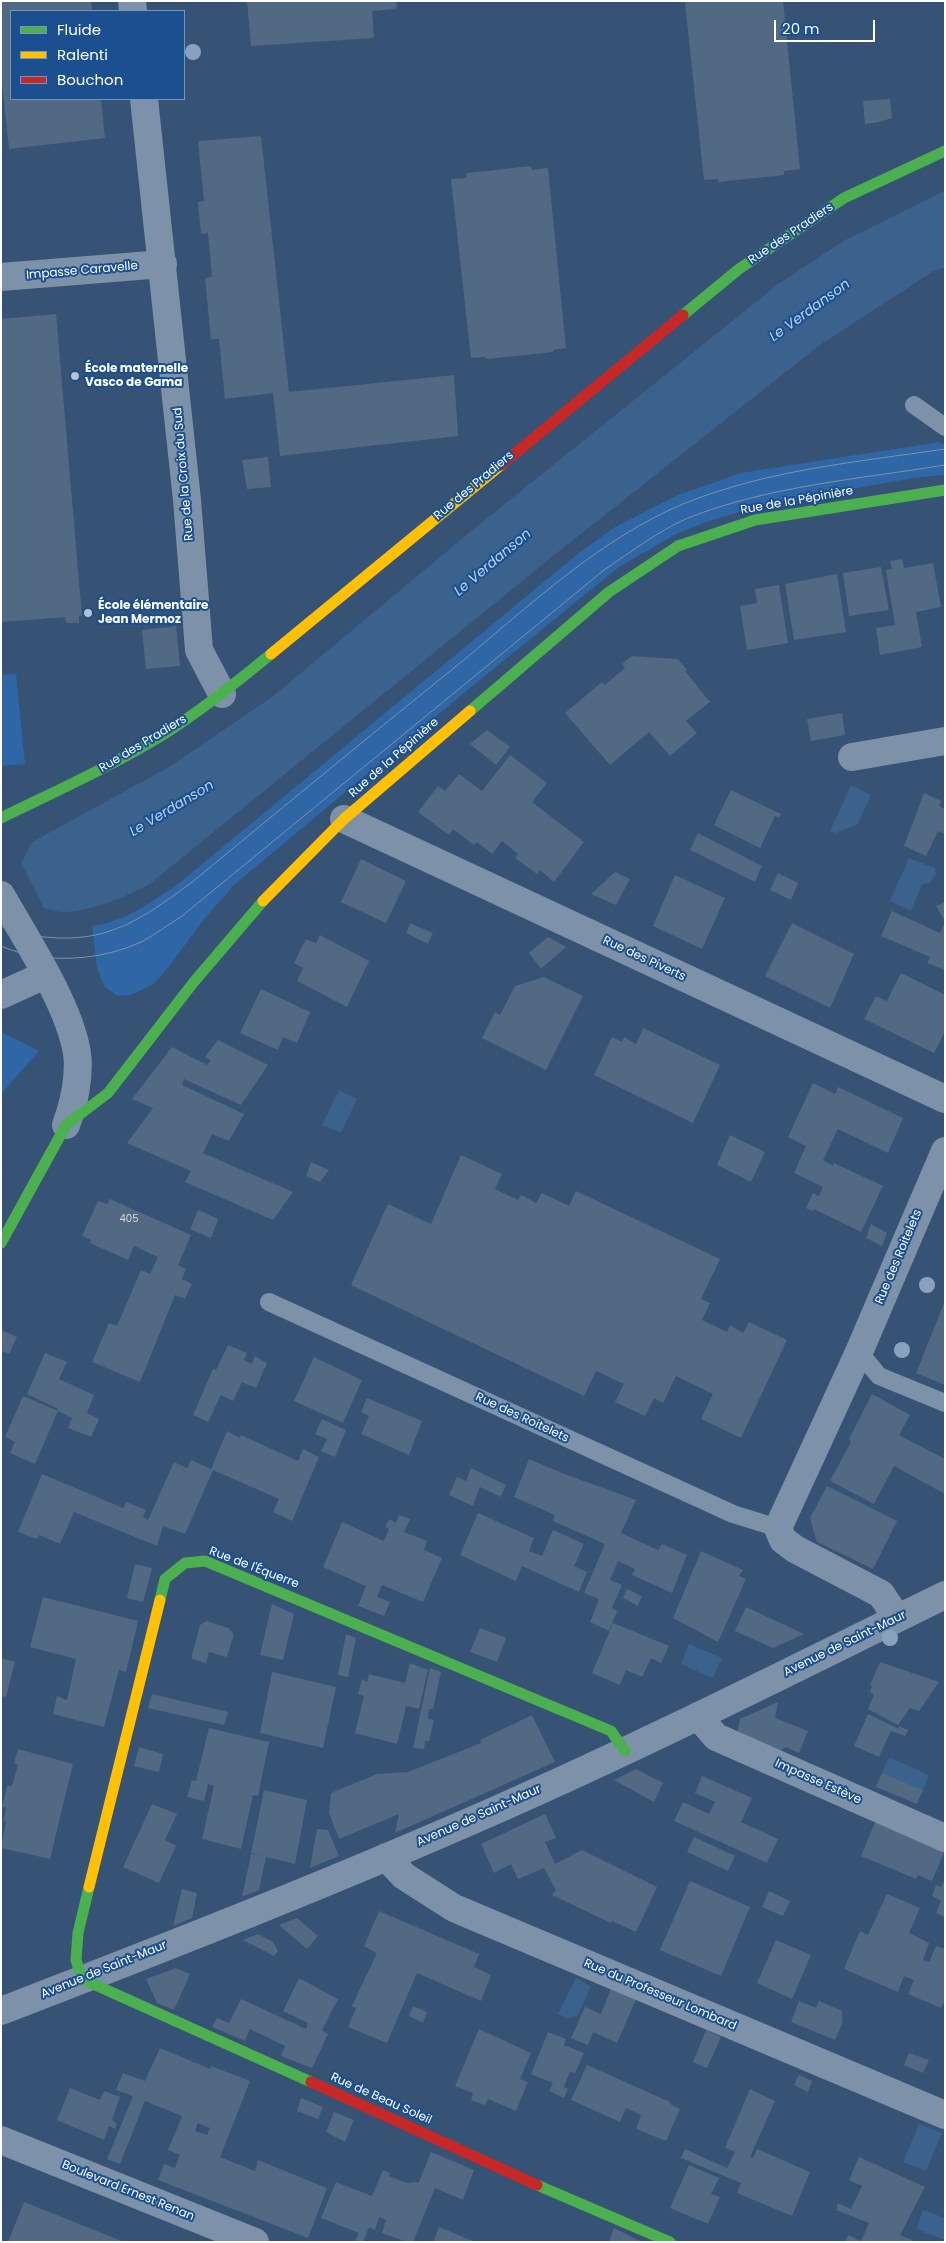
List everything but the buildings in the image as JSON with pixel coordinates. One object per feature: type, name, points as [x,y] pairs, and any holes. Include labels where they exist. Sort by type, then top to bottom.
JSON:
[{"type":"street","name":"Rue de la Croix du Sud","points":[[144,100],[187,500],[199,650],[222,694]]},
{"type":"street","name":"Rue des Pradiers","points":[[1,818],[99,770],[164,734],[222,694],[739,269],[844,198],[945,151]]},
{"type":"street","name":"Impasse Caravelle","points":[[1,277],[163,264]]},
{"type":"street","name":"Rue de la Pépinière","points":[[1,1243],[66,1125],[108,1093],[193,983],[270,893],[344,819],[609,592],[678,546],[755,520],[945,490]]},
{"type":"street","points":[[852,757],[945,741]]},
{"type":"street","name":"Rue des Piverts","points":[[344,819],[945,1099]]},
{"type":"street","points":[[1,895],[46,975],[70,1024],[77,1055],[77,1077],[66,1125]]},
{"type":"street","points":[[1,995],[46,975]]},
{"type":"street","name":"Rue des Roitelets","points":[[778,1528],[859,1352],[945,1151]]},
{"type":"street","points":[[778,1528],[783,1540],[795,1549],[881,1594],[897,1618]]},
{"type":"street","name":"Rue de l'Équerre","points":[[82,1979],[76,1960],[78,1933],[160,1598],[165,1579],[185,1563],[205,1561],[611,1731],[625,1751]]},
{"type":"street","name":"Avenue de Saint-Maur","points":[[1,2011],[386,1858],[625,1751],[945,1595]]},
{"type":"street","name":"Impasse Estève","points":[[698,1716],[716,1737],[945,1838]]},
{"type":"street","name":"Rue du Professeur Lombard","points":[[386,1858],[404,1876],[454,1908],[945,2115]]},
{"type":"street","name":"Rue de Beau Soleil","points":[[82,1979],[591,2209],[670,2242]]},
{"type":"street","name":"Boulevard Ernest Renan","points":[[1,2140],[255,2242]]},
{"type":"lane","points":[[914,405],[945,427]]},
{"type":"lane","name":"Rue des Roitelets","points":[[269,1302],[733,1514],[778,1528]]},
{"type":"lane","points":[[859,1352],[879,1376],[945,1403]]},
{"type":"shaded area","points":[[939,442],[945,445],[945,475],[913,478],[762,505],[706,522],[674,535],[619,567],[470,688],[234,885],[205,918],[167,969],[152,985],[130,995],[118,996],[105,987],[97,969],[92,926],[127,916],[178,884],[580,552],[615,527],[678,495],[741,473]]},
{"type":"shaded area","points":[[16,674],[25,764],[1,766],[1,675]]},
{"type":"shaded area","points":[[1,1032],[39,1051],[1,1094]]},
{"type":"water","name":"Le Verdanson","points":[[945,191],[945,267],[932,272],[820,345],[553,556],[151,883],[121,898],[89,908],[64,912],[44,908],[21,863],[32,842],[169,767],[272,697],[476,527],[777,285],[845,240]]},
{"type":"water","points":[[851,785],[871,795],[858,824],[836,833],[830,831]]},
{"type":"water","points":[[909,858],[935,868],[936,874],[930,883],[922,884],[911,911],[890,901]]},
{"type":"water","points":[[339,1090],[357,1099],[341,1133],[322,1125]]},
{"type":"water","points":[[689,1644],[722,1658],[713,1678],[681,1664]]},
{"type":"water","points":[[889,1757],[929,1775],[923,1790],[882,1773]]},
{"type":"water","points":[[576,1978],[591,1986],[577,2017],[574,2016],[567,2019],[558,2014]]},
{"type":"water","points":[[919,2124],[942,2133],[926,2171],[903,2162]]},
{"type":"water","points":[[923,2210],[945,2218],[945,2240],[916,2229]]},
{"type":"tram line","points":[[1,926],[39,937],[67,938],[88,936],[124,926],[157,907],[191,883],[542,594],[596,553],[653,518],[714,492],[779,475],[845,463],[945,449]]},
{"type":"tram line","points":[[1,946],[36,956],[73,958],[110,953],[127,948],[153,935],[182,916],[604,570],[677,523],[719,507],[782,491],[847,479],[945,465]]},
{"type":"traffic: fast","points":[[683,315],[739,269],[844,198],[945,151]]},
{"type":"traffic: fast","points":[[470,711],[609,592],[678,546],[755,520],[945,490]]},
{"type":"traffic: fast","points":[[1,818],[104,768],[164,734],[219,696],[271,654]]},
{"type":"traffic: fast","points":[[1,1243],[66,1125],[108,1093],[193,983],[263,901]]},
{"type":"traffic: fast","points":[[160,1600],[165,1579],[185,1563],[205,1561],[611,1731],[625,1751]]},
{"type":"traffic: fast","points":[[89,1887],[78,1933],[76,1960],[82,1979],[311,2082]]},
{"type":"traffic: fast","points":[[537,2185],[670,2242]]},
{"type":"traffic: slow","points":[[271,654],[501,465]]},
{"type":"traffic: slow","points":[[263,901],[344,819],[470,711]]},
{"type":"traffic: slow","points":[[89,1887],[160,1600]]},
{"type":"traffic: jam","points":[[501,465],[683,315]]},
{"type":"traffic: jam","points":[[311,2082],[537,2185]]},
{"type":"place","name":"École maternelle Vasco de Gama","points":[[75,376]]},
{"type":"place","name":"École élémentaire Jean Mermoz","points":[[88,613]]}]
